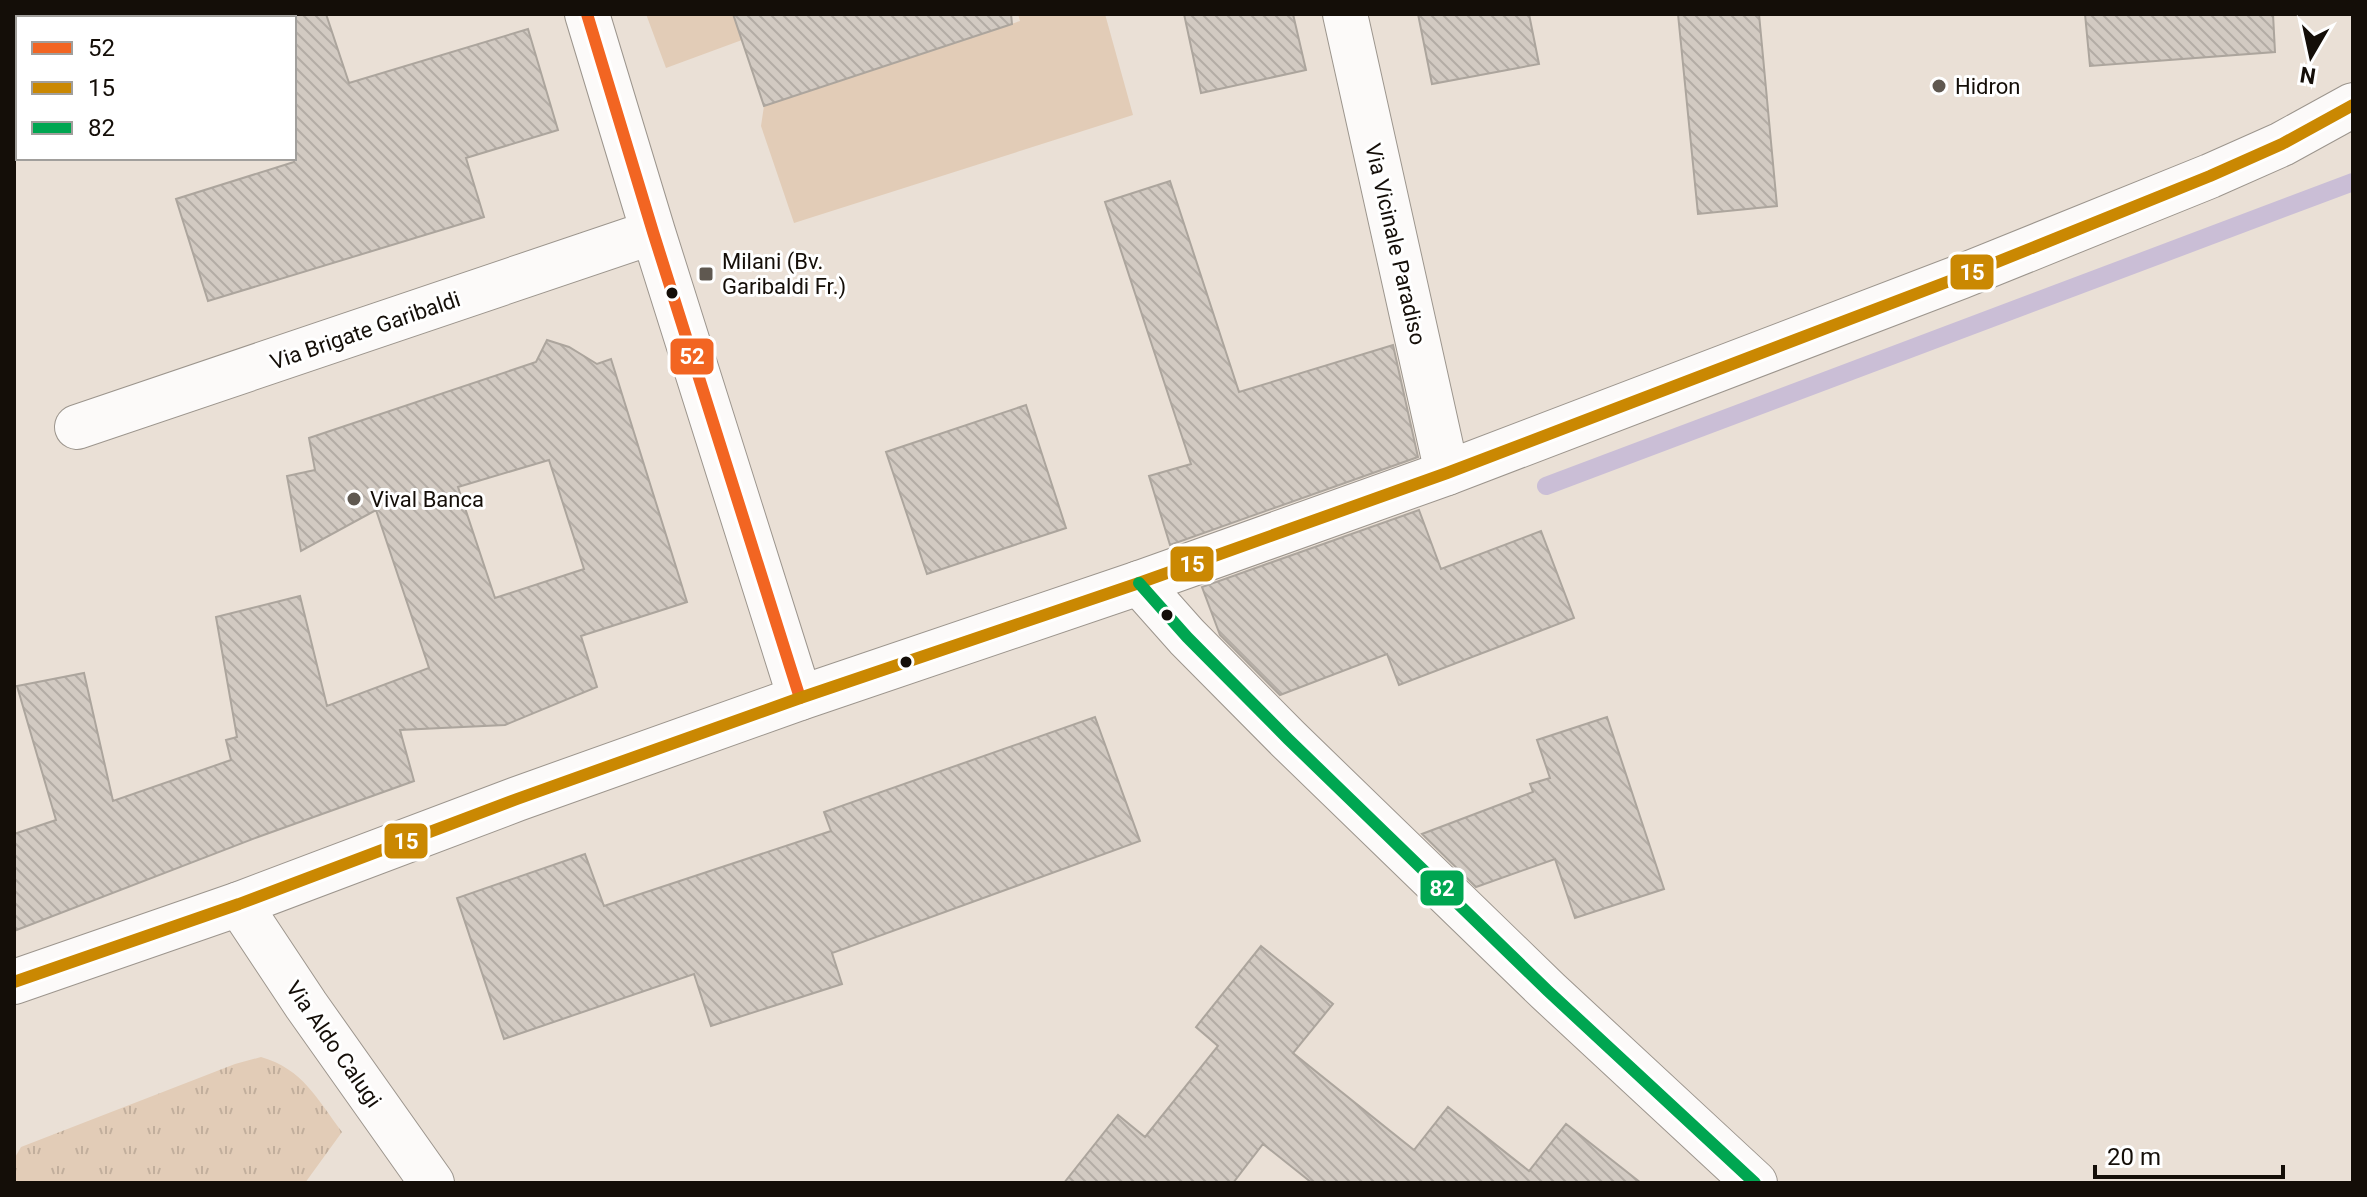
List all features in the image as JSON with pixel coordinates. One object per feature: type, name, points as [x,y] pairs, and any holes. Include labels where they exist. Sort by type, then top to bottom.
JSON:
[{"type":"street","points":[[587,14],[800,698]]},
{"type":"street","name":"Via Vicinale Paradiso","points":[[1345,14],[1447,473]]},
{"type":"street","points":[[14,982],[239,904],[517,799],[800,698],[1139,583],[1447,473],[1960,277],[2210,176],[2282,144],[2353,105]]},
{"type":"street","name":"Via Brigate Garibaldi","points":[[77,427],[653,232]]},
{"type":"street","points":[[1139,583],[1187,637],[1288,739],[1548,991],[1755,1183]]},
{"type":"street","name":"Via Aldo Calugi","points":[[239,904],[432,1183]]},
{"type":"green space","points":[[646,14],[733,14],[742,40],[666,68]]},
{"type":"green space","points":[[1018,14],[1105,14],[1133,115],[794,223],[761,126],[764,106],[1020,21]]},
{"type":"green space","points":[[261,1057],[276,1062],[298,1077],[342,1132],[305,1183],[14,1183],[14,1159],[21,1147],[235,1064]]},
{"type":"building","points":[[326,14],[349,83],[528,29],[558,130],[466,158],[484,217],[208,301],[176,199],[296,160],[294,16]]},
{"type":"building","points":[[733,14],[1011,14],[1012,24],[764,106]]},
{"type":"building","points":[[1184,14],[1293,14],[1306,70],[1201,93]]},
{"type":"building","points":[[1418,14],[1529,14],[1539,64],[1432,84]]},
{"type":"building","points":[[1678,14],[1759,14],[1777,206],[1698,214]]},
{"type":"building","points":[[2085,14],[2273,14],[2275,52],[2090,66]]},
{"type":"building","points":[[1170,181],[1239,392],[1393,345],[1418,457],[1170,545],[1149,476],[1191,464],[1105,202]]},
{"type":"building","points":[[547,340],[569,347],[597,364],[611,359],[687,602],[581,636],[597,687],[505,725],[400,730],[414,781],[14,931],[14,834],[56,820],[17,686],[84,673],[113,801],[231,760],[226,740],[237,737],[216,617],[300,596],[327,706],[429,668],[376,510],[301,551],[287,476],[315,470],[309,438],[536,362]],"holes":[[[549,460],[584,569],[495,598],[458,487]]]},
{"type":"building","points":[[1026,405],[1066,528],[927,574],[886,452]]},
{"type":"building","points":[[1419,510],[1441,569],[1541,531],[1574,618],[1399,685],[1387,654],[1280,695],[1220,635],[1202,587]]},
{"type":"building","points":[[1095,717],[1140,841],[832,953],[842,984],[711,1026],[694,974],[504,1039],[457,898],[585,854],[604,906],[831,831],[824,812]]},
{"type":"building","points":[[1607,717],[1664,889],[1575,918],[1555,859],[1476,887],[1422,834],[1533,792],[1530,784],[1550,778],[1537,740]]},
{"type":"building","points":[[1261,946],[1333,1004],[1293,1053],[1414,1150],[1448,1107],[1529,1171],[1566,1124],[1641,1183],[1312,1183],[1263,1144],[1233,1183],[1064,1183],[1118,1115],[1145,1137],[1218,1046],[1196,1027]]},
{"type":"waterway","points":[[1546,486],[2353,182]]},
{"type":"transit line","name":"52","points":[[587,14],[800,698]]},
{"type":"transit line","name":"15","points":[[14,982],[239,904],[517,799],[800,698],[1139,583],[1447,473],[1960,277],[2210,176],[2282,144],[2353,105]]},
{"type":"transit line","name":"82","points":[[1139,583],[1187,637],[1288,739],[1548,991],[1755,1183]]},
{"type":"place","name":"Hidron","points":[[1939,86]]},
{"type":"place","name":"Milani (Bv. Garibaldi Fr.)","points":[[706,274]]},
{"type":"place","name":"Vival Banca","points":[[354,499]]}]
